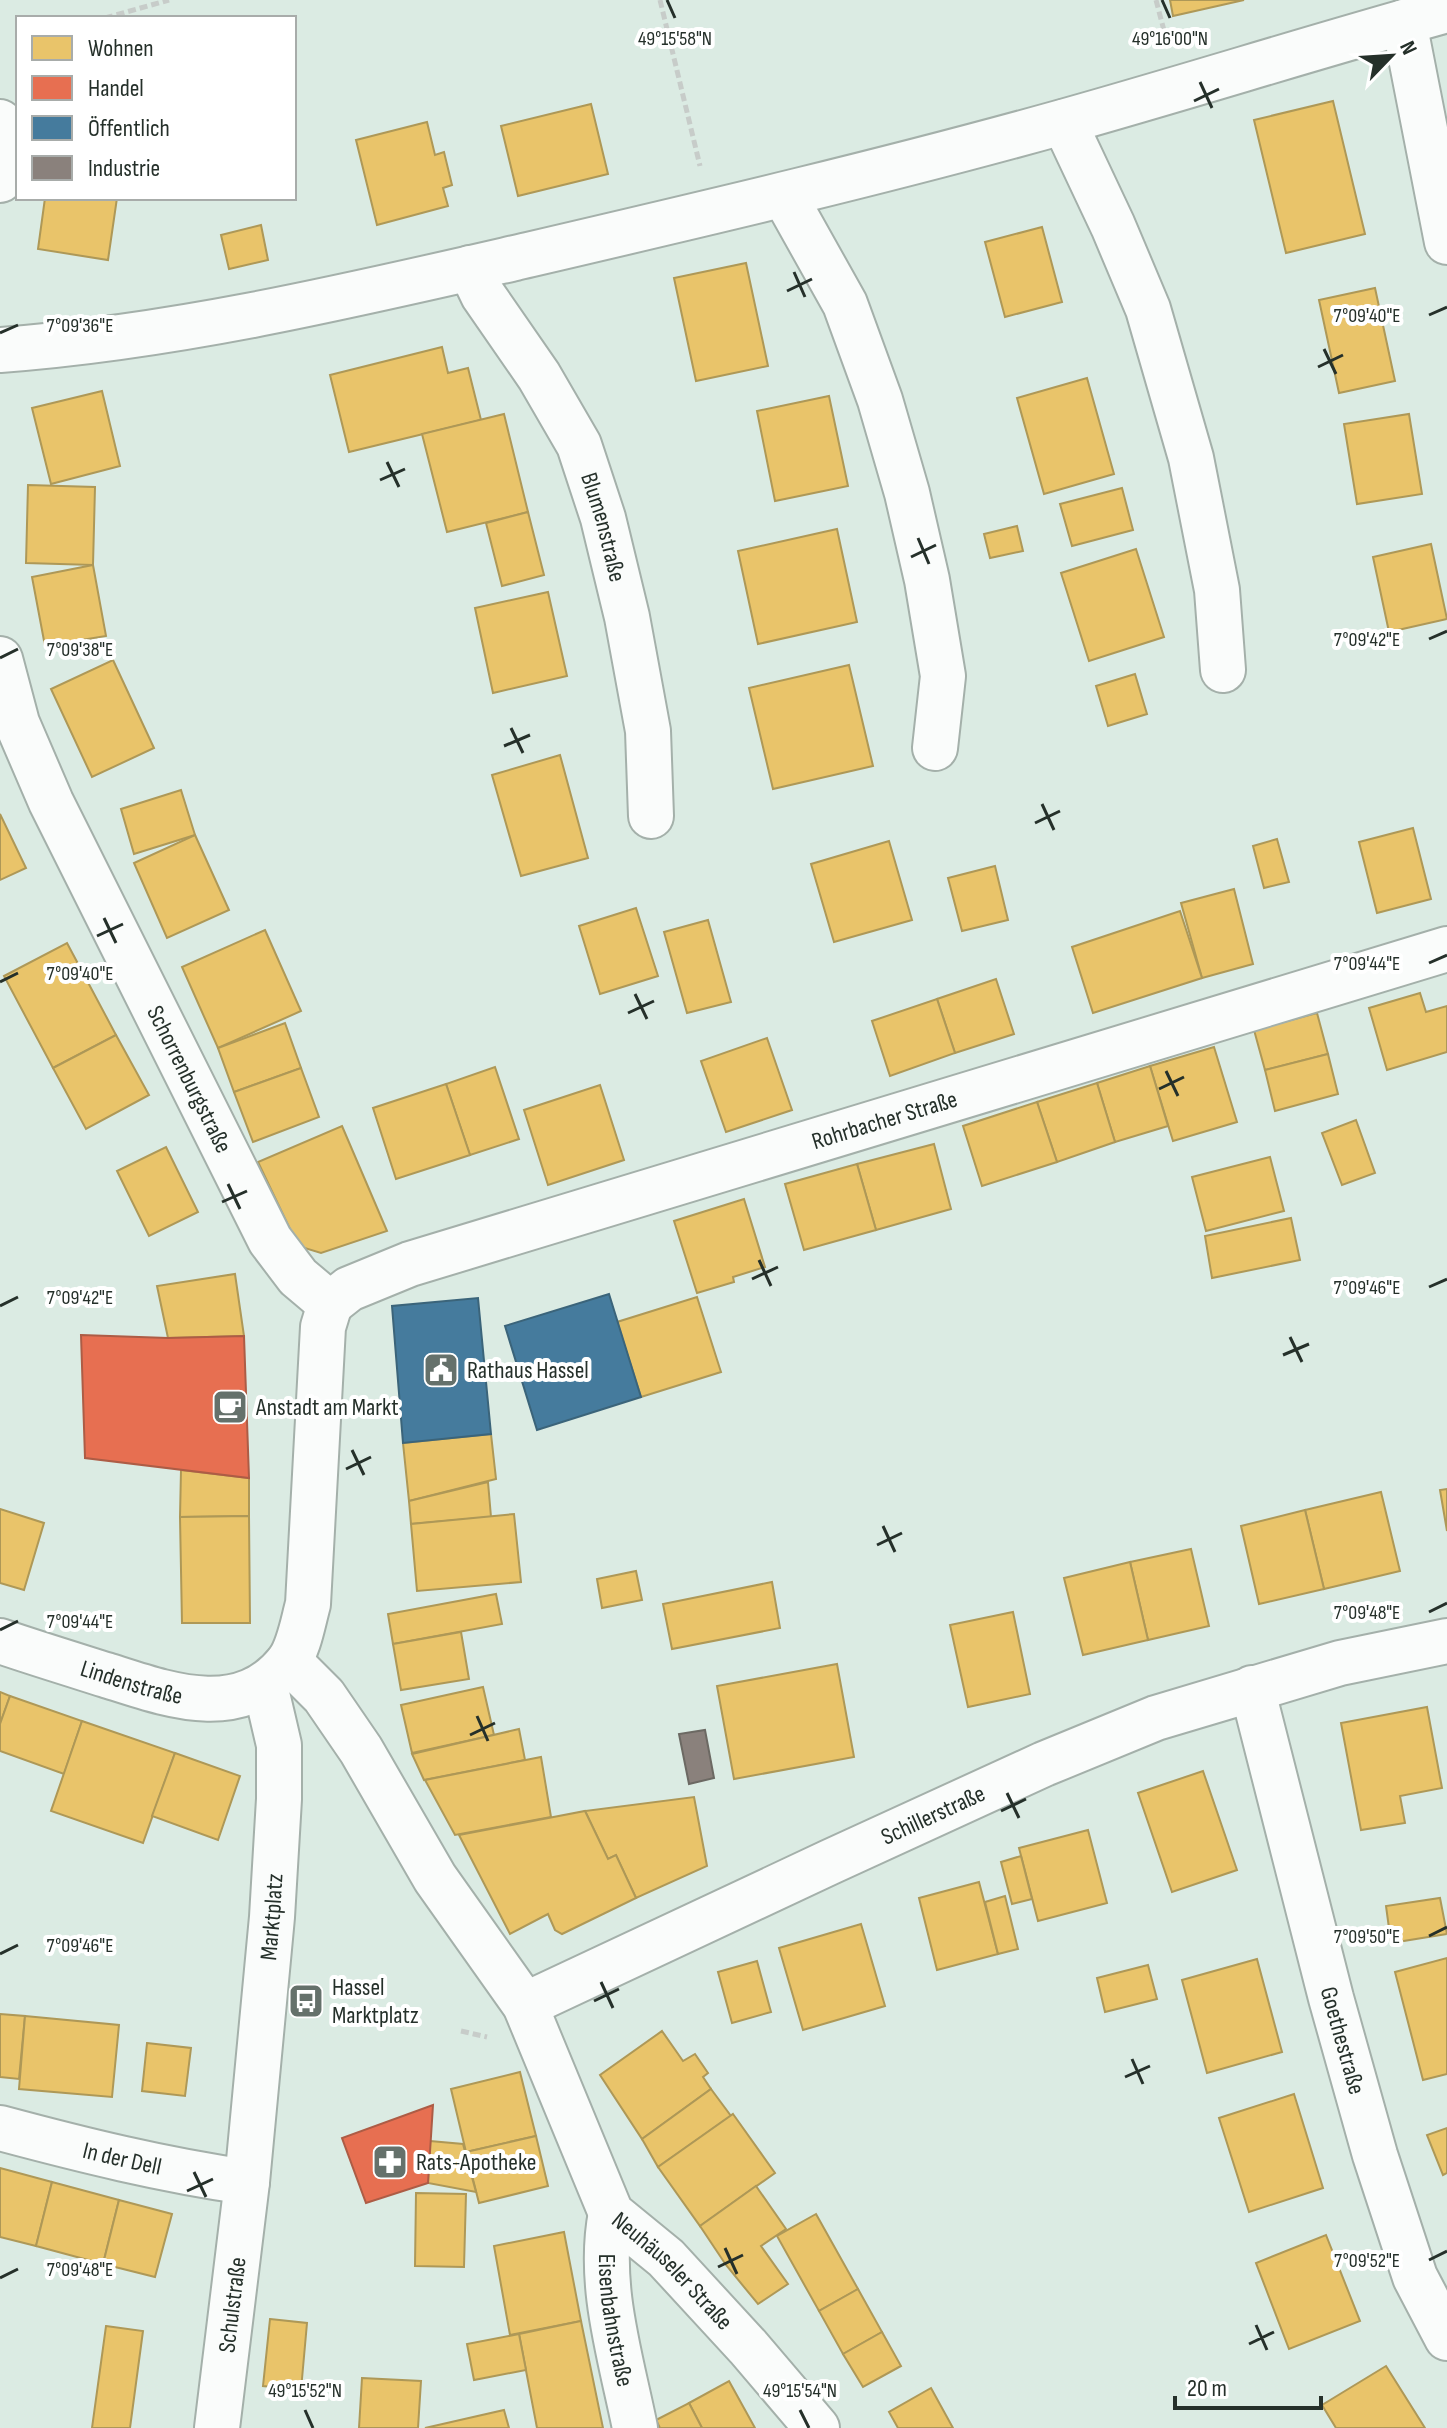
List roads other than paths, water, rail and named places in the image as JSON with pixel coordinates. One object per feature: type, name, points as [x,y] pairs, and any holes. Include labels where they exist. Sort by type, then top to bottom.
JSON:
[{"type":"street","points":[[0,350],[103,340],[234,319],[784,195],[1064,122],[1447,10]]},
{"type":"street","points":[[1404,22],[1447,242]]},
{"type":"street","points":[[0,122],[0,180]]},
{"type":"street","points":[[1064,122],[1113,226],[1153,324],[1194,473],[1217,590],[1223,670]]},
{"type":"street","points":[[784,195],[845,304],[880,400],[907,493],[927,580],[943,676],[935,748]]},
{"type":"street","name":"Blumenstraße","points":[[470,268],[483,295],[539,376],[579,445],[599,504],[627,617],[648,731],[651,816]]},
{"type":"street","name":"Schorrenburgstraße","points":[[0,659],[17,723],[51,802],[270,1240],[298,1277],[330,1304]]},
{"type":"street","name":"Rohrbacher Straße","points":[[330,1304],[349,1289],[410,1264],[1447,949]]},
{"type":"street","points":[[330,1304],[323,1327],[308,1604],[301,1632],[277,1673],[324,1696],[361,1750],[435,1878],[525,2005]]},
{"type":"street","name":"Lindenstraße","points":[[0,1641],[169,1694],[198,1699],[231,1698],[277,1673]]},
{"type":"street","name":"Schillerstraße","points":[[525,2005],[1044,1764],[1156,1718],[1340,1663],[1447,1641]]},
{"type":"street","name":"Marktplatz","points":[[247,2182],[265,2004],[279,1799],[277,1673]]},
{"type":"street","name":"Goethestraße","points":[[1252,1688],[1331,1998],[1375,2155],[1415,2277],[1447,2338]]},
{"type":"street","name":"Neuhäuseler Straße","points":[[525,2005],[611,2213],[666,2258],[817,2428]]},
{"type":"street","name":"In der Dell","points":[[0,2128],[97,2155],[247,2182]]},
{"type":"street","name":"Schulstraße","points":[[217,2428],[247,2182]]},
{"type":"street","name":"Eisenbahnstraße","points":[[611,2213],[606,2239],[606,2272],[635,2428]]},
{"type":"place","name":"Rathaus Hassel","points":[[441,1370]]},
{"type":"place","name":"Anstadt am Markt","points":[[230,1407]]},
{"type":"place","name":"Hassel Marktplatz","points":[[306,2001]]},
{"type":"place","name":"Rats-Apotheke","points":[[390,2162]]}]
